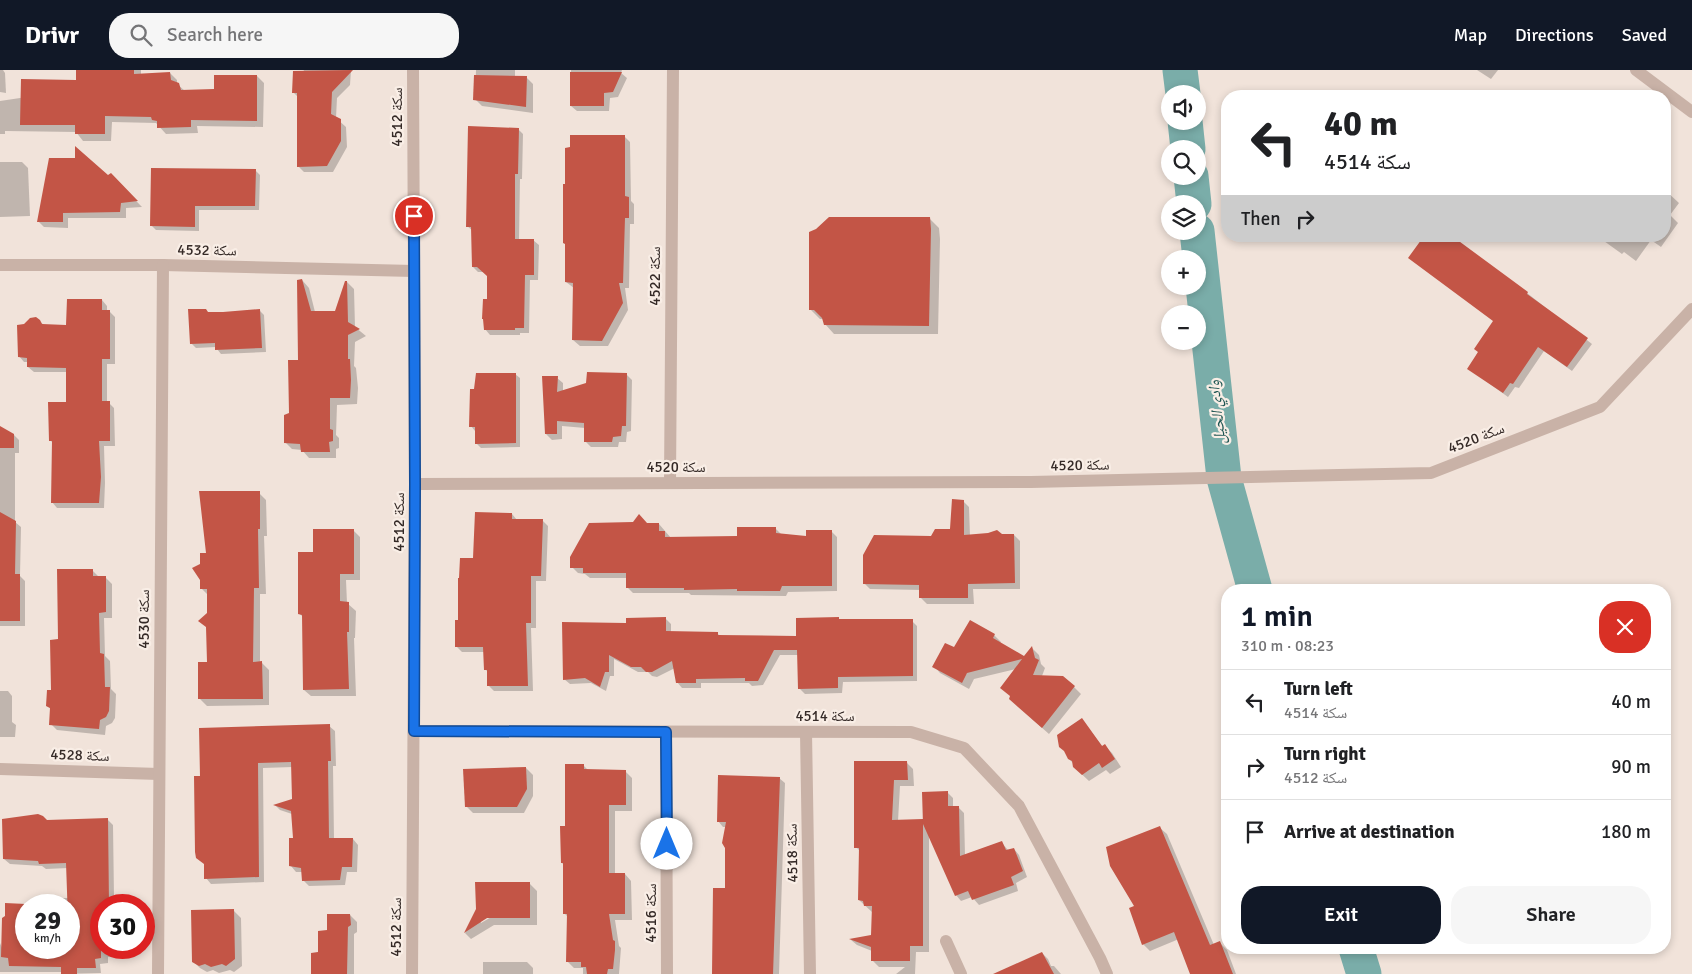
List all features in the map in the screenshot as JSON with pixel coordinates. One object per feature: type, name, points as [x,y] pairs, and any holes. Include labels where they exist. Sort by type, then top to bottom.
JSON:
[{"type":"street","name":"سكة 4512","points":[[412,974],[415,484],[413,70]]},
{"type":"street","name":"سكة 4522","points":[[670,483],[673,70]]},
{"type":"street","points":[[1636,70],[1663,90]]},
{"type":"street","points":[[1671,96],[1692,112]]},
{"type":"street","name":"سكة 4532","points":[[0,265],[163,265],[414,271]]},
{"type":"street","name":"سكة 4530","points":[[158,974],[163,265]]},
{"type":"street","name":"سكة 4520","points":[[415,484],[1031,482],[1431,473],[1600,407],[1692,309]]},
{"type":"street","name":"سكة 4514","points":[[414,731],[911,732],[964,748],[1019,806],[1107,974]]},
{"type":"street","name":"سكة 4516","points":[[666,732],[667,974]]},
{"type":"street","name":"سكة 4518","points":[[806,732],[810,974]]},
{"type":"street","name":"سكة 4528","points":[[0,769],[159,774]]},
{"type":"street","points":[[946,941],[961,974]]},
{"type":"building","points":[[76,70],[134,70],[134,74],[170,72],[171,80],[179,83],[181,90],[214,89],[214,75],[257,75],[257,121],[191,120],[191,127],[157,128],[157,121],[152,120],[151,117],[105,116],[105,134],[75,134],[75,125],[20,125],[21,79],[76,80]]},
{"type":"building","points":[[353,70],[332,92],[331,114],[341,119],[341,141],[327,166],[297,167],[297,93],[292,93],[293,71]]},
{"type":"building","points":[[570,72],[622,72],[613,92],[604,93],[604,106],[570,106]]},
{"type":"building","points":[[474,75],[527,76],[526,107],[473,100]]},
{"type":"building","points":[[468,126],[519,128],[518,174],[515,174],[515,239],[534,239],[534,275],[525,275],[524,328],[515,328],[515,330],[484,330],[482,319],[483,299],[487,299],[487,276],[477,267],[472,267],[471,227],[466,227]]},
{"type":"building","points":[[570,135],[625,135],[625,196],[629,197],[629,218],[625,218],[623,283],[619,283],[623,303],[602,341],[572,340],[573,283],[565,282],[565,244],[563,243],[565,148],[570,147]]},
{"type":"building","points":[[75,146],[108,175],[111,173],[138,201],[121,203],[120,212],[63,213],[63,222],[37,222],[49,158],[75,158]]},
{"type":"building","points":[[151,168],[256,169],[255,206],[195,206],[195,227],[150,226]]},
{"type":"building","points":[[829,217],[930,217],[929,326],[824,325],[822,318],[814,310],[809,310],[809,232],[816,229]]},
{"type":"building","points":[[1420,242],[1460,242],[1588,338],[1567,367],[1538,347],[1513,384],[1510,383],[1503,393],[1467,369],[1478,352],[1474,349],[1493,321],[1408,258]]},
{"type":"building","points":[[302,279],[311,311],[335,311],[345,281],[347,281],[348,322],[360,329],[348,335],[348,359],[350,359],[351,380],[350,398],[330,398],[330,429],[333,430],[333,441],[329,442],[330,452],[301,452],[300,444],[284,443],[284,415],[289,413],[288,360],[298,360],[297,280]]},
{"type":"building","points":[[67,299],[102,299],[102,310],[110,310],[110,359],[102,359],[102,401],[110,401],[110,441],[99,441],[101,477],[99,503],[51,503],[52,441],[49,441],[48,402],[66,402],[66,368],[27,367],[27,358],[18,357],[17,325],[24,324],[30,318],[36,317],[42,324],[66,325]]},
{"type":"building","points":[[188,309],[206,309],[208,312],[223,312],[260,309],[262,348],[215,350],[215,343],[190,344]]},
{"type":"building","points":[[587,372],[627,373],[626,426],[622,426],[621,436],[613,437],[612,442],[584,442],[584,423],[557,421],[557,434],[545,434],[542,376],[558,376],[557,392],[586,383]]},
{"type":"building","points":[[476,373],[516,373],[516,443],[475,444],[475,427],[469,427],[470,389],[474,389]]},
{"type":"building","points":[[0,426],[14,434],[14,448],[0,448]]},
{"type":"building","points":[[199,491],[260,491],[260,529],[258,529],[259,588],[254,588],[253,662],[262,661],[263,699],[198,699],[198,662],[207,662],[206,627],[198,621],[207,613],[207,589],[200,589],[200,580],[192,568],[200,564],[200,553],[206,553]]},
{"type":"building","points":[[952,499],[964,500],[964,535],[988,533],[997,530],[1002,534],[1014,534],[1015,583],[968,584],[968,598],[919,598],[919,585],[863,584],[863,555],[874,535],[931,536],[935,529],[950,529]]},
{"type":"building","points":[[0,512],[16,521],[15,574],[20,574],[20,621],[0,621]]},
{"type":"building","points":[[475,512],[512,513],[512,519],[543,519],[541,576],[531,576],[531,623],[526,623],[528,686],[487,686],[487,670],[484,670],[483,647],[455,647],[455,620],[458,620],[460,558],[473,558]]},
{"type":"building","points":[[639,514],[647,523],[659,523],[659,531],[665,531],[665,537],[737,536],[737,527],[776,527],[776,533],[806,536],[806,530],[832,530],[832,586],[782,586],[780,591],[626,588],[626,573],[583,573],[583,568],[570,568],[570,557],[589,523],[633,522]]},
{"type":"building","points":[[313,529],[354,529],[354,574],[340,574],[340,601],[349,602],[349,632],[347,632],[349,689],[303,690],[302,615],[298,614],[298,552],[313,552]]},
{"type":"building","points":[[57,569],[93,569],[93,576],[106,576],[106,612],[99,613],[100,653],[104,654],[105,687],[110,687],[109,711],[106,717],[100,720],[99,729],[49,725],[50,708],[46,706],[47,690],[51,690],[50,640],[58,639]]},
{"type":"building","points":[[666,617],[666,631],[718,632],[718,635],[796,636],[796,618],[913,619],[913,676],[838,677],[838,688],[798,689],[797,650],[774,650],[758,681],[745,681],[745,678],[696,679],[696,683],[676,683],[672,661],[652,672],[646,672],[641,667],[631,667],[609,655],[609,672],[605,672],[600,687],[585,678],[563,680],[562,622],[626,623],[626,618]]},
{"type":"building","points":[[970,620],[995,634],[993,638],[1024,656],[1032,646],[1035,658],[1039,660],[1033,675],[1063,676],[1075,686],[1042,728],[1009,699],[1010,696],[1000,688],[1022,659],[967,673],[962,683],[932,667],[945,643],[954,647]]},
{"type":"building","points":[[1082,718],[1102,746],[1105,744],[1115,759],[1102,768],[1099,763],[1082,775],[1073,767],[1072,761],[1068,759],[1064,751],[1059,747],[1057,735]]},
{"type":"building","points":[[330,724],[331,761],[328,761],[329,838],[353,838],[352,867],[342,867],[340,880],[302,881],[301,868],[289,866],[289,838],[293,838],[291,811],[273,805],[292,799],[291,762],[258,763],[259,877],[204,879],[204,864],[196,858],[195,852],[194,776],[200,776],[199,728]]},
{"type":"building","points":[[854,761],[907,761],[908,780],[894,780],[892,820],[923,819],[923,946],[910,946],[910,961],[871,961],[871,947],[849,939],[871,935],[872,906],[864,906],[863,901],[858,900],[859,848],[854,848]]},
{"type":"building","points":[[565,764],[584,764],[584,769],[626,770],[626,805],[609,805],[609,873],[625,873],[625,914],[609,914],[615,950],[613,969],[608,969],[607,974],[587,974],[586,967],[581,967],[581,962],[566,962],[567,914],[563,914],[563,863],[561,863],[560,826],[565,826]]},
{"type":"building","points":[[526,767],[527,789],[517,807],[465,807],[463,769]]},
{"type":"building","points":[[718,775],[780,777],[773,974],[712,974],[713,888],[725,888],[725,848],[722,843],[726,822],[717,822]]},
{"type":"building","points":[[948,791],[948,806],[959,806],[960,856],[1002,841],[1006,850],[1014,848],[1023,871],[1011,877],[1014,885],[972,900],[968,891],[955,896],[923,824],[922,792]]},
{"type":"building","points":[[38,814],[47,820],[108,818],[109,894],[90,894],[90,959],[95,959],[96,968],[77,968],[77,974],[61,974],[61,967],[9,966],[8,958],[1,957],[2,918],[5,916],[5,903],[15,903],[15,959],[80,959],[80,894],[67,894],[66,863],[39,864],[38,861],[3,859],[2,819]]},
{"type":"building","points":[[1160,826],[1210,945],[1220,941],[1221,954],[1225,954],[1233,974],[1190,974],[1174,932],[1142,945],[1129,908],[1134,906],[1110,866],[1106,847]]},
{"type":"building","points":[[475,882],[530,882],[530,918],[487,918],[464,933],[476,909]]},
{"type":"building","points":[[234,909],[235,959],[226,966],[222,964],[211,967],[205,964],[199,966],[192,962],[191,910]]},
{"type":"building","points":[[327,914],[350,914],[351,925],[348,927],[347,974],[311,974],[311,953],[318,952],[318,931],[327,930]]},
{"type":"building","points":[[1042,952],[1054,974],[993,974]]},
{"type":"waterway","name":"وادي الحيل","points":[[1180,70],[1182,85]]},
{"type":"waterway","name":"وادي الحيل","points":[[1186,130],[1187,140]]},
{"type":"waterway","name":"وادي الحيل","points":[[1192,185],[1193,195]]},
{"type":"waterway","name":"وادي الحيل","points":[[1198,240],[1224,478],[1253,584]]},
{"type":"waterway","name":"وادي الحيل","points":[[1358,954],[1364,974]]},
{"type":"route","points":[[414,216],[414,731],[666,732],[667,844]]}]
